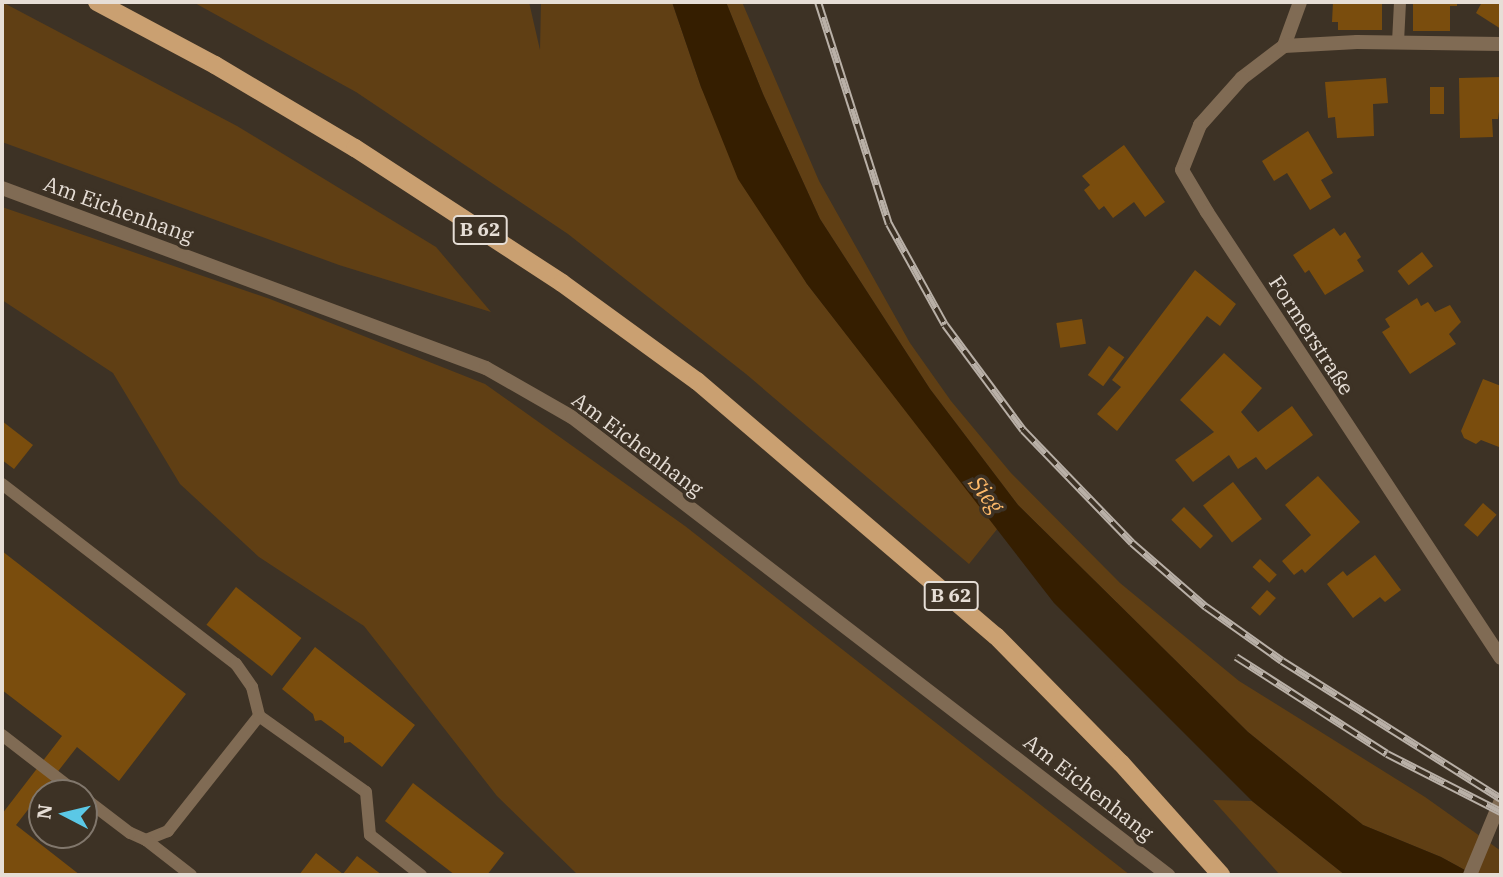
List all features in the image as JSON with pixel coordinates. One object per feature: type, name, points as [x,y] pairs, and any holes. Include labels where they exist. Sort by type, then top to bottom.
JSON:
[{"type":"main road","name":"B 62","points":[[97,2],[215,65],[355,148],[562,283],[698,381],[996,636],[1121,763],[1221,875]]},
{"type":"street","points":[[1300,2],[1284,46],[1398,42],[1501,44]]},
{"type":"street","name":"Formerstraße","points":[[1284,46],[1242,78],[1200,125],[1182,170],[1501,658]]},
{"type":"street","name":"Am Eichenhang","points":[[2,188],[486,368],[572,417],[1168,875]]},
{"type":"street","points":[[1470,875],[1501,800]]},
{"type":"lane","points":[[1398,42],[1400,2]]},
{"type":"lane","points":[[2,484],[236,664],[251,687],[259,716],[366,792],[370,835],[421,875]]},
{"type":"lane","points":[[146,840],[168,831],[259,716]]},
{"type":"lane","points":[[2,735],[59,779]]},
{"type":"lane","points":[[98,809],[130,834],[146,840],[191,875]]},
{"type":"shaded area","points":[[2,2],[237,126],[436,247],[491,312],[339,265],[2,142]]},
{"type":"shaded area","points":[[193,2],[529,2],[540,50],[541,2],[672,2],[701,87],[807,284],[998,528],[969,564],[746,374],[568,234],[356,92]]},
{"type":"shaded area","points":[[726,2],[742,2],[819,181],[910,343],[951,401],[1011,473],[1120,583],[1239,681],[1425,797],[1501,851],[1501,875],[1474,875],[1441,857],[1363,825],[1248,732],[1018,505],[930,389],[820,219],[763,94]]},
{"type":"shaded area","points":[[2,207],[270,299],[485,384],[685,526],[1130,875],[578,875],[497,796],[364,626],[259,557],[180,484],[113,373],[2,300]]},
{"type":"shaded area","points":[[1213,800],[1252,801],[1345,875],[1280,875]]},
{"type":"water","name":"Sieg","points":[[672,2],[726,2],[763,94],[820,219],[930,389],[1018,505],[1248,732],[1363,825],[1441,857],[1474,875],[1345,875],[1252,801],[1054,603],[807,284],[738,179],[701,87]]},
{"type":"building","points":[[1333,2],[1382,2],[1382,30],[1338,30],[1338,22],[1332,22]]},
{"type":"building","points":[[1413,2],[1457,2],[1457,6],[1450,6],[1450,31],[1413,31]]},
{"type":"building","points":[[1482,2],[1501,2],[1501,29],[1476,13]]},
{"type":"building","points":[[1500,77],[1501,97],[1498,119],[1492,119],[1493,137],[1460,138],[1459,78]]},
{"type":"building","points":[[1386,78],[1388,103],[1373,104],[1374,136],[1337,138],[1335,117],[1328,118],[1325,82]]},
{"type":"building","points":[[1430,87],[1444,87],[1444,114],[1430,114]]},
{"type":"building","points":[[1308,131],[1333,173],[1321,180],[1331,197],[1310,210],[1287,173],[1274,181],[1262,161]]},
{"type":"building","points":[[1124,145],[1165,202],[1145,217],[1134,202],[1113,218],[1104,206],[1099,210],[1084,190],[1090,185],[1082,176]]},
{"type":"building","points":[[1334,228],[1340,236],[1345,232],[1361,257],[1357,260],[1364,271],[1325,295],[1309,270],[1305,273],[1293,255]]},
{"type":"building","points":[[1422,252],[1433,266],[1409,285],[1398,271]]},
{"type":"building","points":[[1195,270],[1236,304],[1220,326],[1207,316],[1117,431],[1097,414],[1121,387],[1112,380]]},
{"type":"building","points":[[1417,298],[1421,306],[1428,302],[1435,312],[1450,305],[1461,322],[1449,334],[1456,344],[1410,374],[1382,332],[1390,327],[1385,319]]},
{"type":"building","points":[[1082,319],[1086,344],[1060,348],[1056,323]]},
{"type":"building","points":[[1109,346],[1124,357],[1103,386],[1088,375]]},
{"type":"building","points":[[1224,353],[1262,388],[1241,412],[1258,432],[1292,406],[1313,435],[1266,470],[1256,457],[1238,469],[1229,455],[1193,482],[1175,460],[1214,432],[1180,400]]},
{"type":"building","points":[[1483,379],[1501,386],[1499,447],[1481,440],[1476,444],[1464,438],[1461,431]]},
{"type":"building","points":[[2,421],[33,445],[14,469],[2,460]]},
{"type":"building","points":[[1318,476],[1360,522],[1305,573],[1302,569],[1294,575],[1282,561],[1311,535],[1285,505]]},
{"type":"building","points":[[1233,482],[1262,519],[1232,542],[1203,505]]},
{"type":"building","points":[[1483,503],[1497,515],[1478,537],[1464,525]]},
{"type":"building","points":[[1184,507],[1213,536],[1200,549],[1171,520]]},
{"type":"building","points":[[2,551],[186,694],[119,781],[77,747],[52,779],[29,779],[62,736],[2,690]]},
{"type":"building","points":[[1375,555],[1401,590],[1385,602],[1380,597],[1353,618],[1327,584],[1343,571],[1347,576]]},
{"type":"building","points":[[1260,559],[1277,575],[1269,583],[1252,567]]},
{"type":"building","points":[[236,587],[301,638],[272,676],[206,625]]},
{"type":"building","points":[[1267,590],[1276,598],[1260,616],[1251,608]]},
{"type":"building","points":[[315,647],[415,725],[382,767],[350,742],[344,743],[344,737],[321,720],[315,721],[313,714],[282,689]]},
{"type":"building","points":[[28,780],[28,810],[16,825],[28,834],[28,849],[47,849],[80,875],[2,875],[2,814]]},
{"type":"building","points":[[413,783],[504,853],[487,875],[455,875],[385,821]]},
{"type":"building","points":[[316,853],[343,874],[357,856],[382,875],[299,875]]},
{"type":"railway","points":[[818,2],[889,224],[945,325],[1023,430],[1132,543],[1206,607],[1282,661],[1501,799]]},
{"type":"railway","points":[[1236,657],[1387,754],[1501,812]]}]
